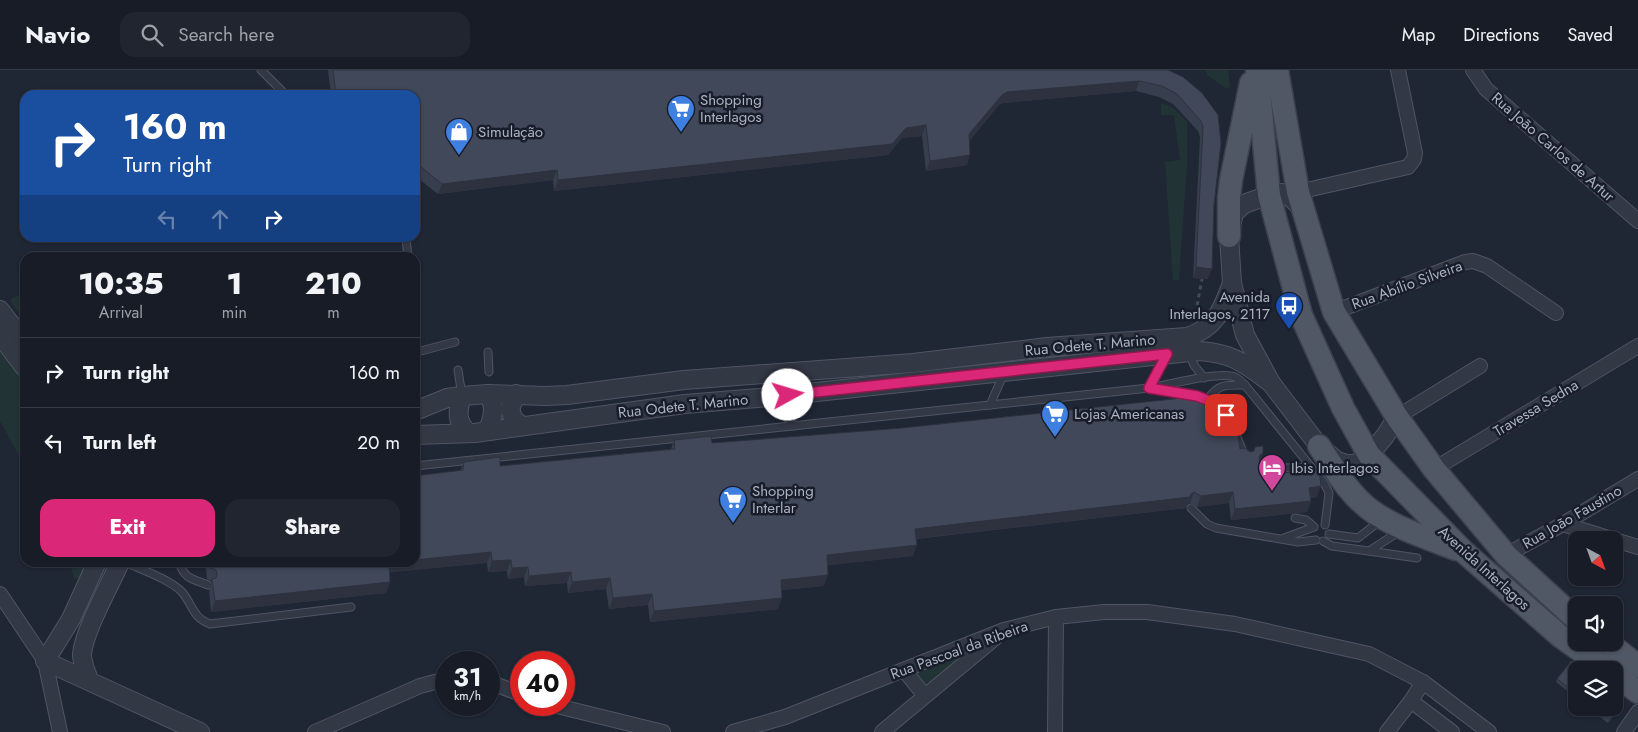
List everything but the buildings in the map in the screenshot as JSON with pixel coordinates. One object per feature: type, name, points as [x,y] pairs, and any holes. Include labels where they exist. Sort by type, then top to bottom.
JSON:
[{"type":"main road","name":"Avenida Interlagos","points":[[1256,70],[1269,195],[1302,315],[1343,408],[1369,455],[1464,552],[1560,636],[1595,661]]},
{"type":"main road","points":[[1229,236],[1228,197],[1256,70]]},
{"type":"main road","name":"Avenida Interlagos","points":[[1277,70],[1300,201],[1334,312],[1397,418],[1434,469],[1506,555],[1568,612]]},
{"type":"main road","points":[[1315,456],[1361,503],[1394,523],[1464,552]]},
{"type":"main road","points":[[1619,651],[1638,666]]},
{"type":"main road","points":[[1623,681],[1638,692]]},
{"type":"street","points":[[1398,70],[1415,153],[1412,163],[1408,168],[1300,201],[1282,193],[1269,195],[1244,204],[1234,213],[1229,236],[1232,283],[1245,335],[1271,383],[1315,456],[1347,464],[1356,464],[1369,455],[1397,418],[1480,366]]},
{"type":"street","name":"Rua João Carlos de Artur","points":[[1474,70],[1486,89],[1638,221]]},
{"type":"street","name":"Rua Abílio Silveira","points":[[1334,312],[1473,261],[1487,266],[1556,313]]},
{"type":"street","name":"Rua Odete T. Marino","points":[[420,409],[446,398],[462,396],[488,394],[567,395],[684,380],[913,363],[1047,347],[1187,337],[1197,334],[1217,318],[1232,283]]},
{"type":"street","points":[[0,310],[20,336]]},
{"type":"street","points":[[0,335],[20,361]]},
{"type":"street","name":"Travessa Sedna","points":[[1434,469],[1638,346]]},
{"type":"street","name":"Rua Odete T. Marino","points":[[420,435],[478,432],[685,404],[770,397],[1189,352],[1213,352],[1238,359],[1271,383]]},
{"type":"street","points":[[462,396],[458,416],[461,426],[478,432],[492,422],[492,400],[488,394]]},
{"type":"street","points":[[516,394],[510,409],[514,418],[521,426]]},
{"type":"street","name":"Rua João Faustino","points":[[1506,555],[1563,524],[1638,478]]},
{"type":"street","points":[[1563,524],[1638,547]]},
{"type":"street","points":[[45,660],[72,619],[95,567]]},
{"type":"street","points":[[89,680],[83,665],[87,633],[118,567]]},
{"type":"street","points":[[0,594],[45,660],[60,732]]},
{"type":"street","name":"Rua Pascoal da Ribeira","points":[[733,732],[785,717],[1004,630],[1056,617],[1104,612],[1147,612],[1235,624],[1336,645],[1369,654],[1423,682],[1488,732]]},
{"type":"street","points":[[1056,617],[1056,732]]},
{"type":"street","points":[[882,732],[1004,630]]},
{"type":"street","points":[[45,660],[200,732]]},
{"type":"street","points":[[904,670],[925,696]]},
{"type":"street","points":[[314,732],[420,686],[435,682]]},
{"type":"street","points":[[1387,732],[1423,682]]},
{"type":"street","points":[[1410,702],[1452,732]]},
{"type":"street","points":[[1624,732],[1638,712]]},
{"type":"street","points":[[575,713],[606,725],[663,732]]},
{"type":"lane","points":[[261,70],[281,90]]},
{"type":"lane","points":[[420,351],[455,342]]},
{"type":"lane","points":[[488,352],[488,372]]},
{"type":"lane","points":[[1189,352],[1194,365],[1204,378]]},
{"type":"lane","points":[[1149,388],[1167,354]]},
{"type":"lane","points":[[458,370],[462,396]]},
{"type":"lane","points":[[990,405],[1004,372]]},
{"type":"lane","points":[[420,465],[1149,388],[1213,376],[1233,376],[1245,385],[1315,456],[1329,493],[1325,526]]},
{"type":"lane","points":[[1207,400],[1214,390],[1219,387],[1225,385],[1245,385]]},
{"type":"lane","points":[[1149,388],[1197,396],[1212,402],[1226,415],[1233,425],[1246,458]]},
{"type":"lane","points":[[770,397],[794,426]]},
{"type":"lane","points":[[1260,470],[1315,456]]},
{"type":"lane","points":[[1191,508],[1207,524],[1216,528],[1284,538],[1298,542],[1319,541],[1329,534],[1358,538],[1394,523]]},
{"type":"lane","points":[[1295,518],[1306,520],[1314,527]]},
{"type":"lane","points":[[1369,551],[1394,523]]},
{"type":"lane","points":[[1284,538],[1317,525],[1325,526],[1329,534]]},
{"type":"lane","points":[[1314,527],[1312,535],[1319,541],[1332,546],[1417,558]]},
{"type":"lane","points":[[136,567],[174,586],[182,593],[201,621],[210,624],[351,607]]},
{"type":"lane","points":[[180,567],[188,577],[208,585]]},
{"type":"path","points":[[1202,279],[1197,306],[1211,324]]},
{"type":"shaded area","points":[[1206,70],[1228,70],[1230,87],[1227,89],[1207,75]]},
{"type":"shaded area","points":[[1161,103],[1172,107],[1187,121],[1187,165],[1179,279],[1176,281],[1173,280],[1165,162],[1180,160],[1174,115],[1161,115]]},
{"type":"shaded area","points":[[20,296],[20,314],[10,301],[13,297]]},
{"type":"shaded area","points":[[0,349],[20,377],[20,458],[0,421]]},
{"type":"shaded area","points":[[71,567],[87,567],[79,578],[74,579]]},
{"type":"shaded area","points":[[969,649],[922,690],[909,673]]},
{"type":"place","name":"Shopping Interlagos","points":[[681,133]]},
{"type":"place","name":"Simulação","points":[[459,156]]},
{"type":"place","name":"Avenida Interlagos, 2117","points":[[1289,330]]},
{"type":"place","name":"Lojas Americanas","points":[[1055,438]]},
{"type":"place","name":"Ibis Interlagos","points":[[1272,492]]},
{"type":"place","name":"Shopping Interlar","points":[[733,524]]},
{"type":"route","points":[[788,395],[1167,354],[1149,388],[1197,396],[1212,402],[1226,415]]}]
